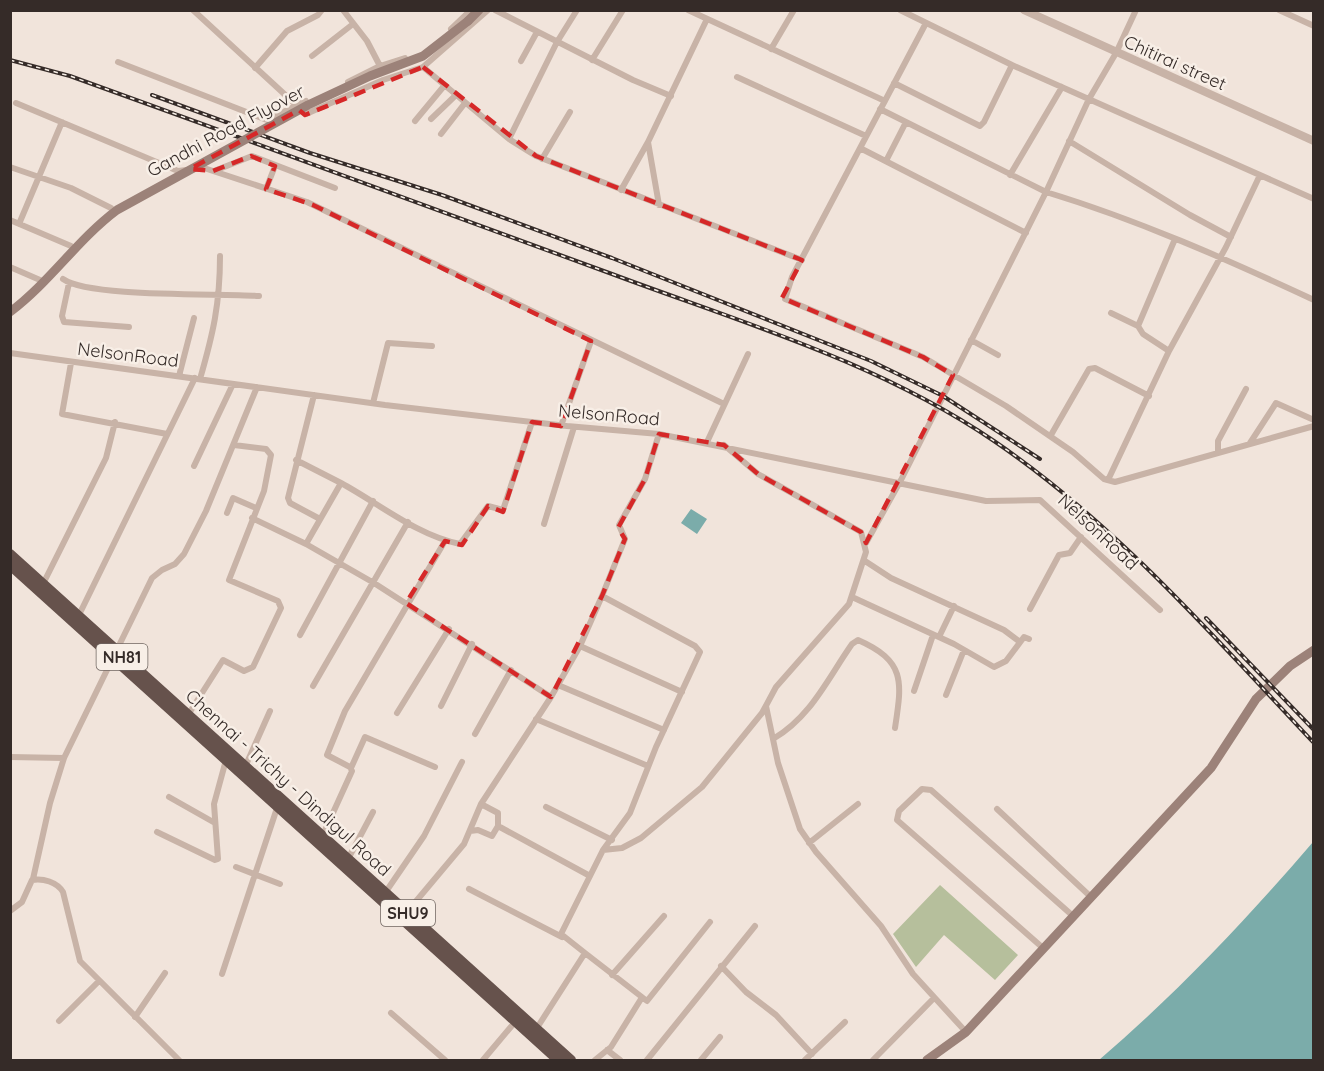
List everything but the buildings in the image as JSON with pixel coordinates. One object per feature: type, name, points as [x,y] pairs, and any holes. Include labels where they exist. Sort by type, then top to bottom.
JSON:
[{"type":"highway","name":"Chennai - Trichy - Dindigul Road","points":[[10,554],[78,617],[114,655]]},
{"type":"highway","name":"Chennai - Trichy - Dindigul Road","points":[[10,565],[279,803],[515,1022],[534,1032],[571,1060]]},
{"type":"highway","name":"Chennai - Trichy - Dindigul Road","points":[[279,803],[322,837],[407,912],[534,1032],[558,1060]]},
{"type":"main road","name":"Gandhi Road Flyover","points":[[10,312],[36,291],[92,232],[117,210],[308,105],[377,73],[423,56],[479,10]]},
{"type":"main road","points":[[927,1060],[966,1032],[1211,768],[1256,699],[1290,666],[1314,650]]},
{"type":"street","points":[[193,10],[303,114],[308,114],[383,80],[423,67],[488,10]]},
{"type":"street","points":[[255,68],[287,31],[318,15],[322,10]]},
{"type":"street","points":[[343,10],[367,41],[380,66]]},
{"type":"street","points":[[117,62],[267,120],[380,66],[415,55],[437,42],[471,10]]},
{"type":"street","points":[[495,10],[592,60],[671,96]]},
{"type":"street","points":[[509,139],[557,42],[578,10]]},
{"type":"street","points":[[592,60],[623,10]]},
{"type":"street","points":[[688,10],[704,15],[771,49],[885,101]]},
{"type":"street","points":[[771,49],[794,10]]},
{"type":"street","points":[[900,10],[1012,65],[1314,199]]},
{"type":"street","name":"Chitirai street","points":[[1024,10],[1314,141]]},
{"type":"street","points":[[603,850],[622,848],[641,838],[696,795],[766,706],[776,687],[844,611],[852,597],[865,561],[866,543],[899,483],[1026,233],[1089,99],[1116,53],[1136,10]]},
{"type":"street","points":[[1279,10],[1314,26]]},
{"type":"street","points":[[621,190],[671,96],[704,15]]},
{"type":"street","points":[[926,23],[787,289],[785,299],[923,357],[1050,435],[1108,480],[1115,482],[1314,426]]},
{"type":"street","points":[[312,56],[353,24]]},
{"type":"street","points":[[520,61],[537,32]]},
{"type":"street","points":[[894,83],[980,126],[984,123],[1012,65]]},
{"type":"street","points":[[423,67],[509,139],[542,159],[802,260]]},
{"type":"street","points":[[737,78],[866,136]]},
{"type":"street","points":[[415,121],[444,86]]},
{"type":"street","points":[[1010,175],[1062,87]]},
{"type":"street","points":[[431,119],[456,95]]},
{"type":"street","points":[[16,103],[178,171],[202,168],[313,205],[724,404]]},
{"type":"street","points":[[441,134],[465,103]]},
{"type":"street","points":[[880,109],[1046,192],[1103,209],[1220,257],[1314,300]]},
{"type":"street","points":[[542,159],[570,112]]},
{"type":"street","points":[[19,224],[62,122]]},
{"type":"street","points":[[886,161],[906,122]]},
{"type":"street","points":[[1069,141],[1171,204],[1231,237]]},
{"type":"street","points":[[648,142],[659,205]]},
{"type":"street","points":[[860,148],[1026,233]]},
{"type":"street","points":[[213,171],[252,156],[335,188]]},
{"type":"street","points":[[266,189],[275,166]]},
{"type":"street","points":[[10,167],[71,188],[111,208]]},
{"type":"street","points":[[1108,480],[1169,351],[1231,237],[1260,175]]},
{"type":"street","points":[[10,220],[71,246]]},
{"type":"street","points":[[1138,326],[1175,239]]},
{"type":"street","points":[[78,617],[167,434],[197,379],[216,325],[220,294],[219,256]]},
{"type":"street","points":[[10,267],[40,280]]},
{"type":"street","points":[[129,327],[62,320],[66,281],[89,288],[133,292],[259,296]]},
{"type":"street","points":[[1111,313],[1138,326],[1143,334],[1169,351]]},
{"type":"street","points":[[179,376],[194,318]]},
{"type":"street","points":[[971,340],[998,355]]},
{"type":"street","points":[[561,426],[591,341]]},
{"type":"street","points":[[373,403],[386,345],[391,342],[432,346]]},
{"type":"street","name":"NelsonRoad","points":[[10,353],[373,403],[561,426],[659,434],[986,501],[1040,500],[1160,610]]},
{"type":"street","points":[[707,442],[748,354]]},
{"type":"street","points":[[71,363],[62,414],[115,422],[167,434]]},
{"type":"street","points":[[1050,435],[1090,368],[1095,368],[1149,396]]},
{"type":"street","points":[[194,466],[233,384]]},
{"type":"street","points":[[10,911],[22,902],[33,879],[50,803],[64,758],[152,578],[175,564],[184,554],[234,445],[256,387]]},
{"type":"street","points":[[1218,453],[1218,441],[1246,388]]},
{"type":"street","points":[[314,395],[296,460],[288,500],[320,519]]},
{"type":"street","points":[[1250,444],[1273,404],[1314,420]]},
{"type":"street","points":[[43,584],[106,458],[115,422]]},
{"type":"street","points":[[296,460],[445,541],[463,543],[488,506],[503,510],[532,422]]},
{"type":"street","points":[[544,524],[574,427]]},
{"type":"street","points":[[407,912],[464,844],[481,804],[551,697],[580,646],[625,540],[620,525],[645,479],[659,434]]},
{"type":"street","points":[[186,719],[223,660],[243,671],[253,667],[281,608],[278,602],[229,580],[269,473],[270,451],[234,445]]},
{"type":"street","points":[[724,446],[758,474],[861,532],[866,543]]},
{"type":"street","points":[[306,544],[341,483]]},
{"type":"street","points":[[227,513],[233,498],[256,508]]},
{"type":"street","points":[[300,635],[373,501]]},
{"type":"street","points":[[252,518],[306,544],[374,583],[449,629],[551,697]]},
{"type":"street","points":[[313,686],[408,522]]},
{"type":"street","points":[[1030,609],[1059,556],[1070,553],[1081,537]]},
{"type":"street","points":[[351,768],[328,755],[345,711],[406,603],[445,541]]},
{"type":"street","points":[[865,561],[891,578],[1004,630],[1020,642]]},
{"type":"street","points":[[563,937],[562,932],[603,850],[630,813],[648,766],[700,654],[699,649],[602,596]]},
{"type":"street","points":[[852,597],[936,636],[994,667],[1006,661],[1024,637],[1029,639]]},
{"type":"street","points":[[914,691],[936,636],[954,606]]},
{"type":"street","points":[[398,712],[449,629]]},
{"type":"street","points":[[773,739],[797,723],[828,683],[852,644],[858,640],[888,659],[896,668],[901,686],[895,728]]},
{"type":"street","points":[[441,706],[472,644]]},
{"type":"street","points":[[580,646],[682,692]]},
{"type":"street","points":[[946,695],[964,650]]},
{"type":"street","points":[[475,734],[511,669]]},
{"type":"street","points":[[558,685],[664,730]]},
{"type":"street","points":[[766,706],[791,806],[809,843],[881,926],[934,998],[966,1032]]},
{"type":"street","points":[[157,832],[216,860],[215,799],[270,711]]},
{"type":"street","points":[[536,719],[648,766]]},
{"type":"street","points":[[322,837],[364,737],[435,767]]},
{"type":"street","points":[[10,757],[64,758]]},
{"type":"street","points":[[385,893],[424,836],[462,762]]},
{"type":"street","points":[[1043,948],[897,820],[899,811],[922,789],[931,790],[1073,916]]},
{"type":"street","points":[[169,798],[215,823]]},
{"type":"street","points":[[222,974],[279,803]]},
{"type":"street","points":[[470,831],[478,830],[492,836],[498,826],[498,813],[481,804]]},
{"type":"street","points":[[809,843],[858,804]]},
{"type":"street","points":[[546,807],[612,840]]},
{"type":"street","points":[[997,809],[1091,897]]},
{"type":"street","points":[[348,860],[373,812]]},
{"type":"street","points":[[498,826],[590,876]]},
{"type":"street","points":[[236,867],[280,884]]},
{"type":"street","points":[[33,879],[56,884],[62,890],[80,961],[179,1060]]},
{"type":"street","points":[[469,889],[563,937],[641,999],[650,999],[711,922]]},
{"type":"street","points":[[612,975],[664,916]]},
{"type":"street","points":[[647,1060],[754,926]]},
{"type":"street","points":[[534,1032],[585,953]]},
{"type":"street","points":[[721,966],[746,992],[776,1015],[812,1054]]},
{"type":"street","points":[[135,1017],[165,973]]},
{"type":"street","points":[[59,1021],[99,981]]},
{"type":"street","points":[[873,1060],[934,998]]},
{"type":"street","points":[[595,1060],[607,1050],[641,999]]},
{"type":"street","points":[[391,1013],[445,1060]]},
{"type":"street","points":[[483,1060],[515,1022]]},
{"type":"street","points":[[805,1060],[845,1022]]},
{"type":"street","points":[[701,1060],[720,1037]]},
{"type":"street","points":[[607,1050],[620,1060]]},
{"type":"highlighted area","points":[[423,67],[536,156],[802,260],[782,298],[923,357],[953,375],[866,543],[861,532],[758,474],[724,445],[659,434],[645,479],[618,528],[625,539],[602,596],[551,697],[406,603],[445,541],[462,545],[488,506],[503,512],[532,422],[561,426],[591,341],[313,205],[266,189],[275,166],[251,156],[213,171],[190,169],[299,110],[305,115]]},
{"type":"green space","points":[[940,885],[1018,955],[995,980],[944,935],[916,967],[893,934]]},
{"type":"water","points":[[691,509],[707,519],[697,534],[681,523]]},
{"type":"water","points":[[1313,842],[1313,1060],[1099,1060],[1156,1009],[1210,955]]},
{"type":"railway","points":[[10,60],[70,76],[760,328],[809,346],[904,388],[994,441],[1081,508],[1201,622],[1314,743]]},
{"type":"railway","points":[[152,95],[310,153],[442,195],[612,258],[871,361],[943,396],[1040,459]]},
{"type":"railway","points":[[1206,618],[1314,730]]}]
